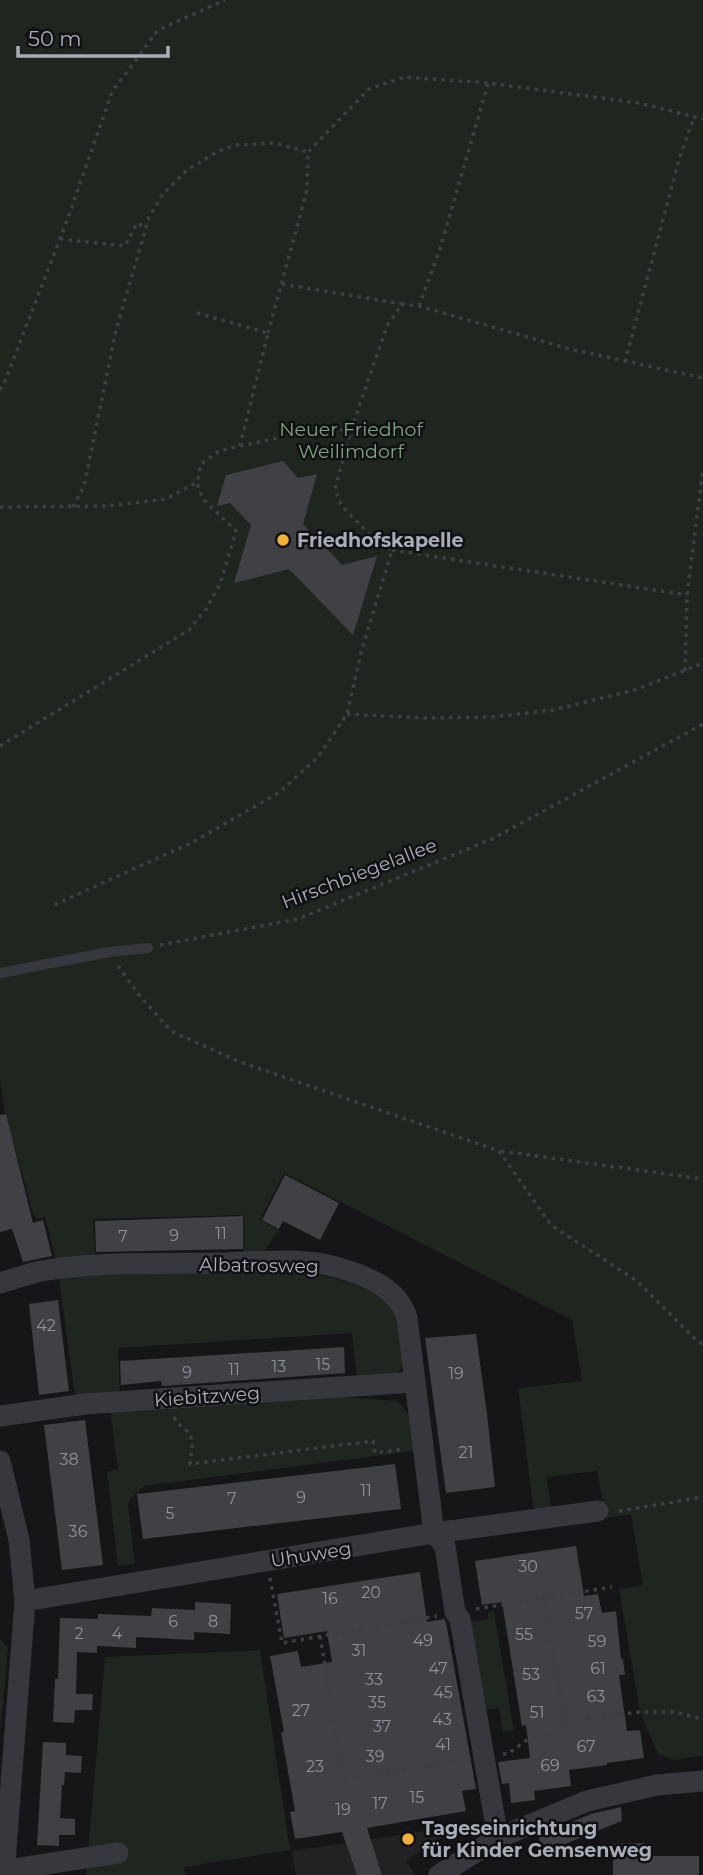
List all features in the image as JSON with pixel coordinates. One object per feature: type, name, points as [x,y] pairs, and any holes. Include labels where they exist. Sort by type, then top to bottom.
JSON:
[{"type":"street","name":"Albatrosweg","points":[[0,1283],[40,1272],[89,1266],[292,1261],[337,1267],[379,1284],[393,1293],[405,1310],[434,1533],[444,1546],[456,1612],[460,1619],[498,1838]]},
{"type":"street","name":"Kiebitzweg","points":[[0,1416],[85,1404],[415,1382]]},
{"type":"street","points":[[1,1472],[19,1540],[25,1601],[3,1872],[118,1853]]},
{"type":"street","name":"Uhuweg","points":[[25,1601],[259,1567],[434,1533],[598,1511]]},
{"type":"street","points":[[439,1875],[498,1838],[587,1801],[657,1785],[703,1781]]},
{"type":"lane","points":[[0,973],[148,948]]},
{"type":"path","points":[[0,390],[60,239],[112,92],[158,30],[225,0]]},
{"type":"path","points":[[240,446],[307,190],[308,152],[369,89],[404,77],[488,83],[639,103],[703,119]]},
{"type":"path","points":[[419,306],[440,249],[488,83]]},
{"type":"path","points":[[625,362],[694,117]]},
{"type":"path","points":[[73,507],[84,486],[116,330],[149,217],[163,194],[186,171],[218,151],[236,145],[274,143],[308,152]]},
{"type":"path","points":[[60,239],[125,246],[137,223],[146,227]]},
{"type":"path","points":[[282,284],[419,306],[566,348],[703,378]]},
{"type":"path","points":[[402,304],[387,326],[351,430],[335,489],[341,505],[376,540],[392,550],[687,595]]},
{"type":"path","points":[[197,313],[268,333]]},
{"type":"path","points":[[0,746],[189,630],[206,609],[220,583],[236,531],[203,499],[197,483],[201,464],[219,451],[240,446],[319,429],[351,430]]},
{"type":"path","points":[[685,671],[687,595],[703,469]]},
{"type":"path","points":[[0,507],[107,506],[166,499],[197,483]]},
{"type":"path","points":[[52,906],[193,842],[280,792],[318,757],[347,714],[362,649],[392,550]]},
{"type":"path","points":[[347,714],[424,718],[491,717],[553,710],[635,690],[703,663]]},
{"type":"path","name":"Hirschbiegelallee","points":[[148,948],[298,919],[492,839],[703,724]]},
{"type":"path","points":[[109,953],[139,995],[172,1031],[240,1062],[499,1150],[703,1179]]},
{"type":"path","points":[[499,1150],[551,1224],[637,1281],[703,1344]]},
{"type":"path","points":[[172,1398],[176,1422],[189,1432],[192,1438],[190,1464],[373,1441],[375,1452],[423,1447]]},
{"type":"path","points":[[598,1511],[614,1512],[703,1497]]},
{"type":"path","points":[[259,1567],[282,1643],[612,1587]]},
{"type":"path","points":[[543,1598],[565,1721]]},
{"type":"path","points":[[320,1636],[344,1779],[508,1754],[528,1739],[551,1734],[565,1721],[640,1712],[673,1712],[703,1719]]},
{"type":"shaded area","name":"Tageseinrichtung für Kinder Gemsenweg","points":[[459,1826],[406,1861],[416,1875],[296,1875],[292,1851]]},
{"type":"green space","name":"Neuer Friedhof Weilimdorf","points":[[0,0],[703,0],[703,1755],[675,1760],[658,1754],[640,1712],[619,1589],[643,1585],[631,1514],[606,1518],[597,1471],[546,1477],[552,1509],[535,1509],[533,1506],[518,1388],[582,1381],[572,1320],[284,1173],[260,1220],[279,1230],[262,1254],[244,1254],[244,1215],[93,1219],[95,1257],[56,1261],[45,1217],[37,1219],[33,1213],[4,1109],[0,1079]]},
{"type":"green space","points":[[285,1270],[346,1282],[376,1295],[387,1304],[395,1314],[401,1342],[403,1354],[400,1370],[397,1373],[357,1377],[352,1333],[118,1348],[120,1391],[75,1396],[59,1278],[94,1274]]},
{"type":"green space","points":[[331,1396],[397,1401],[409,1417],[415,1451],[144,1486],[131,1498],[128,1505],[135,1564],[118,1566],[107,1472],[118,1469],[110,1410]]},
{"type":"green space","points":[[494,1611],[514,1730],[503,1732],[499,1708],[481,1710],[466,1622],[488,1619],[488,1612]]},
{"type":"green space","points":[[0,1639],[8,1648],[0,1734]]},
{"type":"green space","points":[[260,1650],[290,1850],[184,1867],[185,1875],[86,1875],[105,1657]]},
{"type":"building","name":"Friedhofskapelle","points":[[283,461],[298,478],[317,474],[303,524],[342,565],[377,556],[353,635],[289,569],[234,583],[251,525],[230,503],[217,506],[226,475]]},
{"type":"building","points":[[6,1114],[33,1223],[43,1220],[52,1256],[23,1262],[12,1229],[0,1232],[0,1115]]},
{"type":"building","points":[[285,1175],[339,1203],[320,1240],[283,1221],[279,1229],[262,1220]]},
{"type":"building","points":[[243,1216],[243,1249],[96,1252],[95,1221]]},
{"type":"building","points":[[58,1300],[69,1391],[39,1395],[29,1304]]},
{"type":"building","points":[[476,1334],[495,1487],[446,1493],[425,1338]]},
{"type":"building","points":[[344,1347],[345,1373],[162,1386],[161,1381],[121,1385],[120,1361]]},
{"type":"building","points":[[85,1420],[103,1565],[62,1570],[44,1425]]},
{"type":"building","points":[[395,1464],[401,1509],[143,1539],[137,1494]]},
{"type":"building","points":[[576,1546],[584,1596],[598,1594],[602,1613],[616,1611],[625,1675],[619,1675],[627,1731],[640,1730],[644,1758],[569,1770],[571,1786],[534,1791],[535,1800],[511,1803],[509,1783],[502,1784],[498,1762],[530,1758],[526,1725],[522,1726],[502,1602],[482,1605],[475,1561]]},
{"type":"building","points":[[420,1572],[427,1622],[444,1619],[446,1622],[476,1789],[462,1791],[466,1811],[367,1828],[382,1875],[357,1875],[342,1832],[295,1839],[290,1812],[295,1811],[270,1656],[298,1651],[301,1667],[332,1662],[327,1631],[284,1638],[277,1594]]},
{"type":"building","points":[[195,1602],[231,1604],[230,1634],[194,1632],[194,1640],[136,1637],[136,1648],[97,1646],[97,1653],[77,1652],[76,1694],[93,1694],[92,1710],[75,1710],[74,1723],[53,1722],[55,1679],[58,1679],[60,1618],[98,1619],[98,1614],[151,1616],[152,1608],[195,1610]]},
{"type":"building","points":[[43,1742],[66,1743],[66,1755],[82,1756],[81,1773],[65,1772],[62,1785],[60,1818],[75,1819],[75,1835],[59,1835],[59,1846],[37,1845]]},
{"type":"building","points":[[621,1807],[622,1821],[545,1852],[538,1836],[591,1814]]},
{"type":"building","points":[[645,1843],[645,1856],[699,1856],[699,1875],[613,1875],[613,1844]]},
{"type":"place","name":"Friedhofskapelle","points":[[283,540]]},
{"type":"place","name":"Tageseinrichtung für Kinder Gemsenweg","points":[[408,1839]]}]
